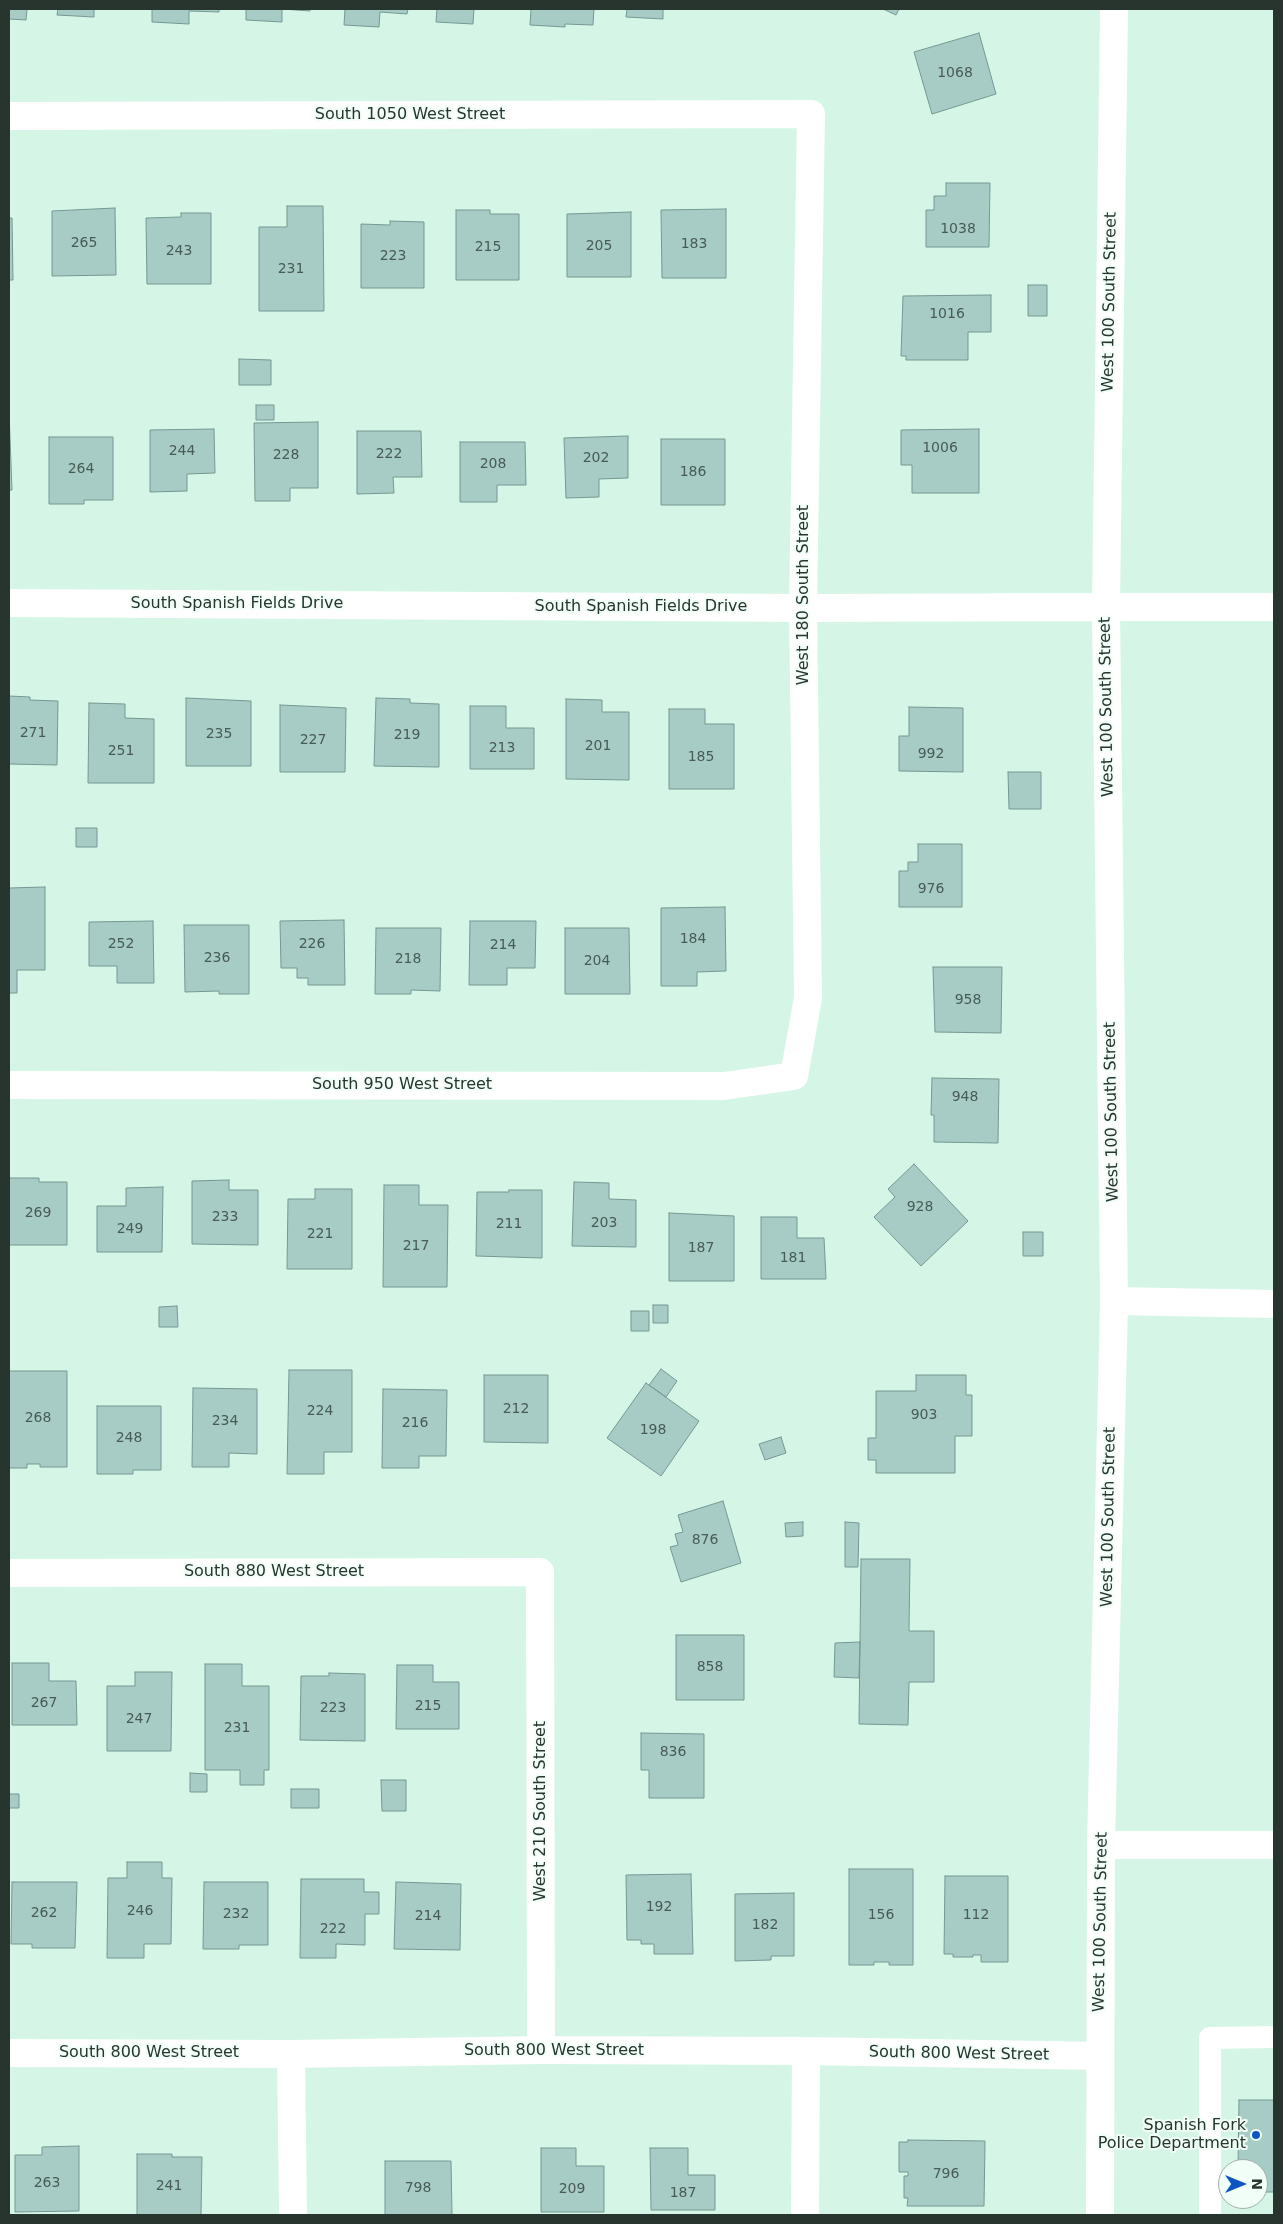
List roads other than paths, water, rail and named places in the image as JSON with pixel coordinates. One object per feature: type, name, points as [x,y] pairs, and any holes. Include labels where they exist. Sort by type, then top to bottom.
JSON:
[{"type":"street","name":"West 100 South Street","points":[[1100,2215],[1101,1845],[1114,1301],[1106,607],[1114,9]]},
{"type":"street","name":"South 1050 West Street","points":[[9,116],[811,114]]},
{"type":"street","name":"West 180 South Street","points":[[794,1076],[808,998],[802,608],[811,114]]},
{"type":"street","name":"South Spanish Fields Drive","points":[[9,603],[802,608],[1274,607]]},
{"type":"street","name":"South 950 West Street","points":[[9,1085],[724,1086],[794,1076]]},
{"type":"street","points":[[1114,1301],[1274,1304]]},
{"type":"street","name":"South 880 West Street","points":[[9,1573],[540,1572]]},
{"type":"street","name":"West 210 South Street","points":[[540,1572],[541,2050]]},
{"type":"street","points":[[1101,1845],[1274,1845]]},
{"type":"street","name":"South 800 West Street","points":[[9,2053],[291,2054],[541,2050],[806,2051],[1100,2056]]},
{"type":"street","points":[[805,2215],[806,2051]]},
{"type":"street","points":[[291,2054],[293,2215]]},
{"type":"lane","points":[[1210,2215],[1210,2038],[1274,2037]]},
{"type":"place","name":"Spanish Fork Police Department","points":[[1256,2135]]}]
